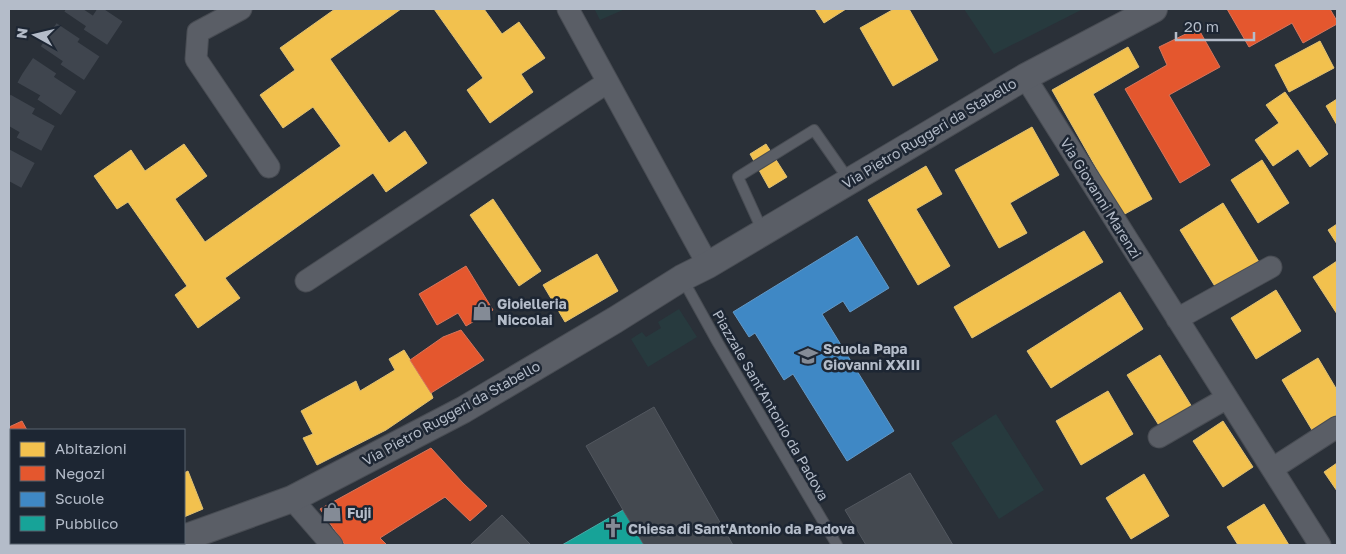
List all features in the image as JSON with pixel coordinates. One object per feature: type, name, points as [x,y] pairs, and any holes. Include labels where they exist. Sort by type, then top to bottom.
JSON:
[{"type":"street","points":[[241,9],[198,32],[196,59],[269,167]]},
{"type":"street","points":[[568,9],[708,265]]},
{"type":"street","name":"Via Pietro Ruggeri da Stabello","points":[[185,538],[292,499],[463,410],[682,278],[708,265],[1025,77],[1154,9]]},
{"type":"street","name":"Via Giovanni Marenzi","points":[[1025,77],[1320,545]]},
{"type":"street","points":[[306,281],[608,82]]},
{"type":"street","points":[[1177,318],[1270,267]]},
{"type":"street","points":[[1159,437],[1227,398]]},
{"type":"street","points":[[1272,469],[1337,427]]},
{"type":"street","points":[[292,499],[332,545]]},
{"type":"lane","points":[[763,232],[738,176],[814,130],[849,180]]},
{"type":"lane","name":"Piazzale Sant'Antonio da Padova","points":[[682,278],[837,545]]},
{"type":"green space","points":[[625,9],[600,20],[595,10]]},
{"type":"green space","points":[[964,9],[1083,9],[994,54]]},
{"type":"green space","points":[[679,309],[697,337],[648,367],[631,339],[642,332],[646,337],[661,328],[658,322]]},
{"type":"green space","points":[[996,414],[1044,490],[999,519],[951,443]]},
{"type":"building: Abitazioni","points":[[335,9],[401,9],[330,59],[389,143],[405,131],[427,163],[386,192],[373,173],[225,278],[240,298],[198,328],[175,295],[187,286],[128,202],[117,209],[94,176],[131,150],[145,171],[184,144],[207,176],[175,199],[205,242],[341,146],[313,107],[283,128],[260,95],[295,70],[280,48]]},
{"type":"building: Abitazioni","points":[[434,9],[484,9],[502,34],[519,22],[545,58],[521,74],[533,92],[490,123],[467,90],[483,78]]},
{"type":"building: Abitazioni","points":[[815,9],[846,9],[824,23]]},
{"type":"building: Abitazioni","points":[[894,9],[909,9],[938,60],[893,86],[860,28]]},
{"type":"building: Abitazioni","points":[[1320,41],[1334,68],[1289,92],[1275,65]]},
{"type":"building: Abitazioni","points":[[1128,47],[1139,67],[1093,94],[1152,199],[1123,215],[1052,90]]},
{"type":"building: Abitazioni","points":[[1285,92],[1328,154],[1310,167],[1298,149],[1273,166],[1255,140],[1279,123],[1266,105]]},
{"type":"building: Abitazioni","points":[[1337,99],[1337,125],[1326,106]]},
{"type":"building: Abitazioni","points":[[1032,127],[1059,175],[1010,203],[1027,233],[999,248],[955,170]]},
{"type":"building: Abitazioni","points":[[766,144],[787,177],[769,188],[750,154]]},
{"type":"building: Abitazioni","points":[[1262,160],[1289,203],[1258,223],[1231,180]]},
{"type":"building: Abitazioni","points":[[926,166],[942,194],[916,209],[950,266],[918,285],[868,200]]},
{"type":"building: Abitazioni","points":[[493,199],[541,271],[519,286],[470,215]]},
{"type":"building: Abitazioni","points":[[1223,203],[1259,262],[1216,288],[1180,230]]},
{"type":"building: Abitazioni","points":[[1337,224],[1337,244],[1328,230]]},
{"type":"building: Abitazioni","points":[[1084,231],[1103,262],[972,338],[954,307]]},
{"type":"building: Abitazioni","points":[[597,254],[618,291],[565,322],[543,285]]},
{"type":"building: Abitazioni","points":[[1337,261],[1337,314],[1313,277]]},
{"type":"building: Abitazioni","points":[[1276,290],[1301,331],[1256,359],[1231,318]]},
{"type":"building: Abitazioni","points":[[1120,292],[1143,329],[1051,388],[1027,351]]},
{"type":"building: Abitazioni","points":[[404,350],[433,398],[386,430],[317,465],[303,438],[313,434],[301,411],[356,381],[360,391],[395,370],[389,359]]},
{"type":"building: Abitazioni","points":[[1160,355],[1192,407],[1160,427],[1127,375]]},
{"type":"building: Abitazioni","points":[[1318,358],[1337,390],[1337,415],[1312,430],[1282,380]]},
{"type":"building: Abitazioni","points":[[1108,391],[1133,434],[1081,465],[1056,421]]},
{"type":"building: Abitazioni","points":[[1223,421],[1253,467],[1223,487],[1193,441]]},
{"type":"building: Abitazioni","points":[[1337,463],[1337,491],[1324,472]]},
{"type":"building: Abitazioni","points":[[188,471],[203,509],[185,517],[185,472]]},
{"type":"building: Abitazioni","points":[[1144,474],[1169,516],[1131,539],[1106,498]]},
{"type":"building: Abitazioni","points":[[1264,504],[1289,545],[1238,545],[1227,527]]},
{"type":"building: Negozi","points":[[1227,9],[1330,9],[1337,24],[1303,43],[1292,23],[1249,47]]},
{"type":"building: Negozi","points":[[1198,28],[1220,67],[1169,95],[1210,165],[1180,183],[1125,89],[1167,65],[1159,47]]},
{"type":"building: Negozi","points":[[466,266],[493,310],[466,326],[458,313],[437,325],[419,294]]},
{"type":"building: Negozi","points":[[461,330],[484,360],[431,393],[410,360],[443,337]]},
{"type":"building: Negozi","points":[[22,421],[26,429],[10,429],[10,544],[51,544],[9,545],[9,427]]},
{"type":"building: Negozi","points":[[431,448],[487,506],[470,521],[445,497],[380,538],[387,545],[345,545],[320,509]]},
{"type":"building: Scuole","name":"Scuola Papa Giovanni XXIII","points":[[857,236],[889,288],[850,312],[843,301],[822,314],[894,431],[847,461],[793,374],[784,380],[755,333],[749,337],[733,312]]},
{"type":"building: Pubblico","name":"Chiesa di Sant'Antonio da Padova","points":[[623,510],[644,545],[562,545]]},
{"type":"building: Altro","points":[[654,407],[733,545],[644,545],[586,446]]},
{"type":"building: Altro","points":[[910,473],[953,545],[866,545],[845,510]]},
{"type":"building: Altro","points":[[502,515],[531,545],[470,545]]},
{"type":"tunnel","points":[[9,126],[35,80],[83,9]]},
{"type":"tunnel","points":[[9,181],[48,109],[114,9]]},
{"type":"place","name":"Gioielleria Niccolai","points":[[482,311]]},
{"type":"place","name":"Scuola Papa Giovanni XXIII","points":[[808,356]]},
{"type":"place","name":"Fuji","points":[[332,512]]},
{"type":"place","name":"Chiesa di Sant'Antonio da Padova","points":[[613,528]]}]
